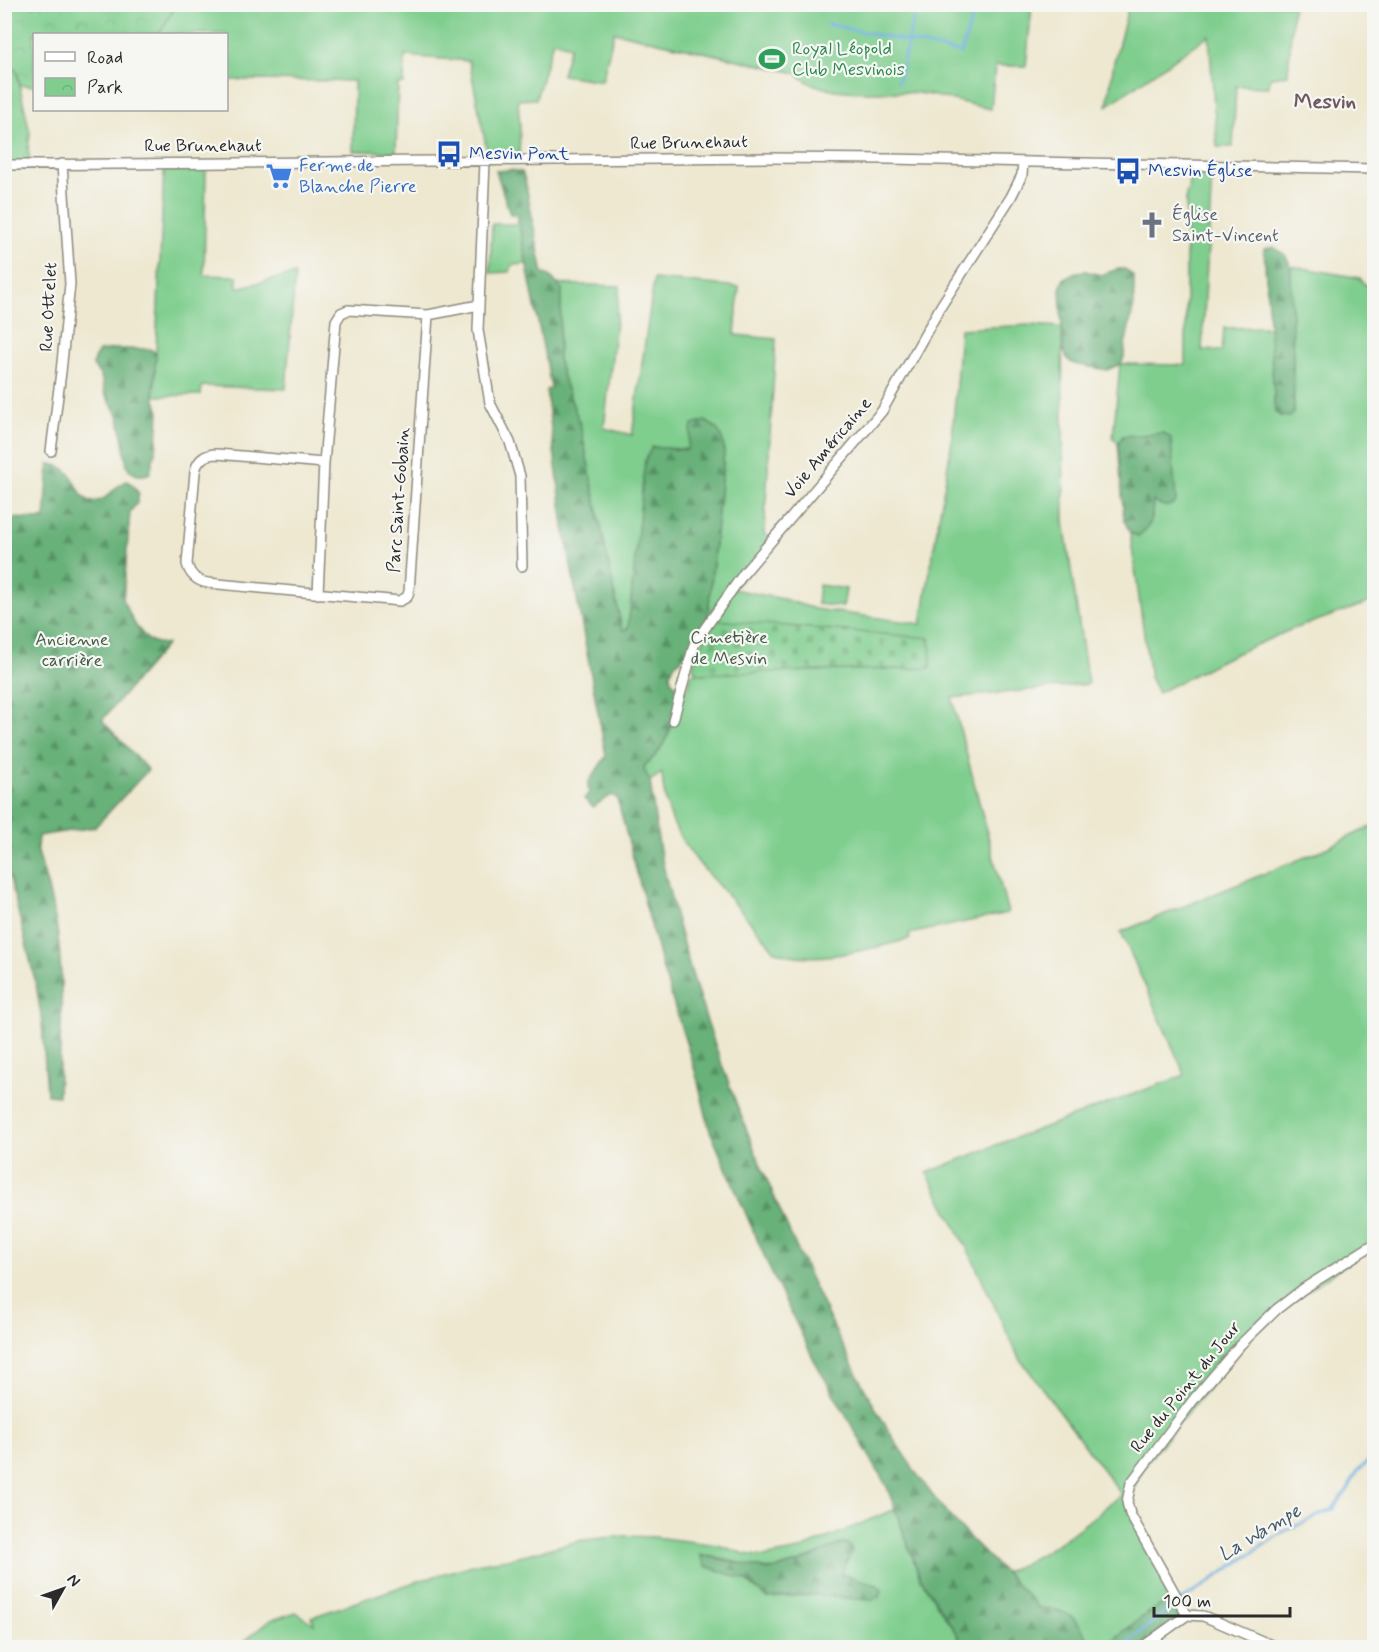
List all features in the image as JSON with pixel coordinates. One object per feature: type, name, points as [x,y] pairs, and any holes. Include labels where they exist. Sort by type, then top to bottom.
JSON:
[{"type":"street","name":"Rue Brunehaut","points":[[4,165],[768,159],[1374,169]]},
{"type":"street","points":[[485,162],[478,330],[489,404],[510,442],[520,476],[522,566]]},
{"type":"street","name":"Voie Américaine","points":[[673,720],[694,645],[744,573],[882,411],[928,326],[1011,196],[1022,175],[1023,162]]},
{"type":"street","name":"Rue Ottelet","points":[[51,451],[70,284],[62,164]]},
{"type":"street","points":[[318,594],[324,463],[335,324],[338,317],[348,310],[428,315],[479,305]]},
{"type":"street","name":"Parc Saint-Gobain","points":[[324,463],[218,454],[202,458],[195,472],[188,564],[193,576],[202,582],[318,594],[400,601],[406,597],[409,592],[428,315]]},
{"type":"street","name":"Rue du Point du Jour","points":[[1185,1612],[1130,1515],[1127,1502],[1131,1483],[1194,1399],[1221,1366],[1260,1325],[1303,1289],[1374,1244]]},
{"type":"street","points":[[1141,1647],[1185,1612],[1222,1623],[1278,1647]]},
{"type":"green space","points":[[5,4],[176,4],[160,33],[33,33],[33,86],[20,85],[16,69],[5,72]]},
{"type":"green space","points":[[176,4],[1032,5],[1026,66],[995,66],[991,109],[917,93],[853,92],[821,87],[796,73],[614,32],[602,81],[562,75],[570,46],[553,41],[536,99],[518,100],[519,161],[504,154],[489,161],[469,61],[405,56],[404,84],[398,84],[396,152],[353,151],[354,81],[228,80],[228,33],[160,33]]},
{"type":"green space","points":[[1129,5],[1293,5],[1288,75],[1270,77],[1269,87],[1236,86],[1233,147],[1217,147],[1209,35],[1107,106],[1114,62]]},
{"type":"green space","points":[[16,69],[30,133],[28,150],[31,164],[5,165],[5,72]]},
{"type":"green space","points":[[206,169],[204,275],[237,276],[237,288],[295,274],[286,389],[202,386],[201,395],[154,396],[164,170]]},
{"type":"green space","points":[[496,171],[522,172],[525,180],[543,274],[552,277],[562,289],[558,359],[580,424],[622,630],[628,629],[645,460],[652,447],[687,450],[692,425],[705,421],[720,433],[723,441],[724,452],[707,624],[688,654],[674,665],[670,674],[671,680],[681,690],[676,711],[665,741],[660,750],[645,765],[644,770],[650,781],[662,860],[689,965],[743,1121],[785,1223],[837,1334],[902,1452],[942,1507],[978,1546],[1039,1608],[1059,1611],[1073,1618],[1093,1647],[965,1647],[920,1577],[887,1487],[814,1360],[772,1274],[710,1131],[696,1074],[662,967],[617,798],[611,795],[593,807],[584,799],[590,791],[588,783],[606,756],[565,534],[546,390],[551,388],[517,215],[510,214]]},
{"type":"green space","points":[[1189,173],[1212,175],[1202,350],[1222,351],[1224,328],[1270,327],[1275,412],[1294,413],[1291,266],[1360,278],[1365,285],[1374,283],[1374,601],[1290,630],[1224,659],[1158,693],[1150,677],[1130,533],[1138,536],[1152,518],[1153,500],[1123,436],[1118,443],[1113,438],[1120,364],[1186,365],[1186,193],[1188,192]]},
{"type":"green space","points":[[492,224],[519,224],[527,264],[512,265],[510,272],[490,273]]},
{"type":"green space","points":[[1274,247],[1285,255],[1291,266],[1294,413],[1290,417],[1280,416],[1275,412],[1264,249]]},
{"type":"green space","points":[[1125,269],[1134,277],[1134,305],[1121,364],[1107,370],[1074,364],[1068,360],[1063,350],[1060,289],[1064,278],[1076,272],[1086,271],[1101,275]]},
{"type":"green space","points":[[654,279],[739,287],[735,335],[776,339],[764,534],[772,541],[733,589],[783,599],[815,609],[921,624],[952,441],[960,329],[1029,325],[1062,327],[1064,522],[1088,684],[952,698],[1008,913],[909,934],[910,939],[860,951],[824,956],[790,955],[775,951],[691,854],[674,826],[664,793],[662,773],[650,781],[644,770],[681,690],[687,691],[692,673],[930,668],[707,624],[724,452],[653,447],[628,629],[622,630],[580,424],[558,359],[562,290],[555,284],[620,286],[604,428],[632,435]]},
{"type":"green space","points":[[150,349],[156,353],[154,396],[159,412],[157,444],[150,473],[134,474],[127,466],[119,417],[105,394],[101,376],[93,366],[99,351]]},
{"type":"green space","points":[[1164,433],[1171,438],[1176,501],[1173,504],[1162,506],[1153,501],[1151,521],[1147,529],[1138,536],[1130,533],[1124,520],[1118,443],[1123,436]]},
{"type":"green space","name":"Ancienne carrière","points":[[49,464],[66,470],[81,493],[90,501],[101,500],[127,481],[139,494],[137,503],[130,512],[123,601],[136,626],[148,640],[167,644],[102,720],[148,770],[95,827],[38,836],[37,848],[57,929],[61,971],[58,1096],[47,1095],[42,1022],[36,984],[7,867],[4,866],[5,518],[45,519]]},
{"type":"green space","points":[[819,585],[846,589],[843,607],[817,604]]},
{"type":"green space","name":"Cimetière de Mesvin","points":[[716,620],[930,638],[931,668],[698,674],[693,667],[695,655]]},
{"type":"green space","points":[[1374,825],[1374,1244],[1260,1325],[1146,1463],[1127,1502],[1174,1596],[1138,1620],[1104,1647],[1093,1647],[1073,1619],[1059,1611],[1039,1609],[1005,1572],[1036,1557],[1066,1538],[1121,1494],[1018,1356],[969,1252],[927,1173],[1185,1075],[1121,932],[1320,851]]},
{"type":"green space","points":[[895,1509],[920,1578],[965,1647],[236,1648],[269,1621],[296,1612],[314,1624],[312,1617],[418,1581],[476,1564],[507,1559],[583,1540],[625,1536],[654,1537],[718,1545],[745,1554],[764,1557],[799,1550]],"holes":[[[843,1543],[852,1550],[841,1574],[877,1585],[869,1600],[814,1595],[767,1598],[746,1580],[705,1566],[709,1556],[772,1570],[798,1563]]]},
{"type":"green space","points":[[843,1543],[848,1544],[852,1550],[841,1574],[877,1585],[882,1590],[880,1597],[869,1600],[814,1595],[767,1598],[746,1580],[705,1566],[700,1555],[772,1570],[798,1563]]},
{"type":"green space","points":[[1174,1596],[1187,1615],[1141,1647],[1104,1648],[1138,1620]]},
{"type":"waterway","points":[[898,82],[917,4]]},
{"type":"waterway","points":[[827,24],[961,53],[976,6]]},
{"type":"waterway","name":"La Wampe","points":[[1121,1648],[1165,1612],[1283,1532],[1333,1509],[1357,1472],[1374,1456]]},
{"type":"place","name":"Royal Léopold Club Mesvinois","points":[[772,59]]},
{"type":"place","name":"Mesvin Pont","points":[[449,154]]},
{"type":"place","name":"Mesvin Église","points":[[1128,171]]},
{"type":"place","name":"Ferme de Blanche Pierre","points":[[279,176]]},
{"type":"place","name":"Église Saint-Vincent","points":[[1152,225]]},
{"type":"district","name":"Mesvin","points":[[1325,102]]}]
